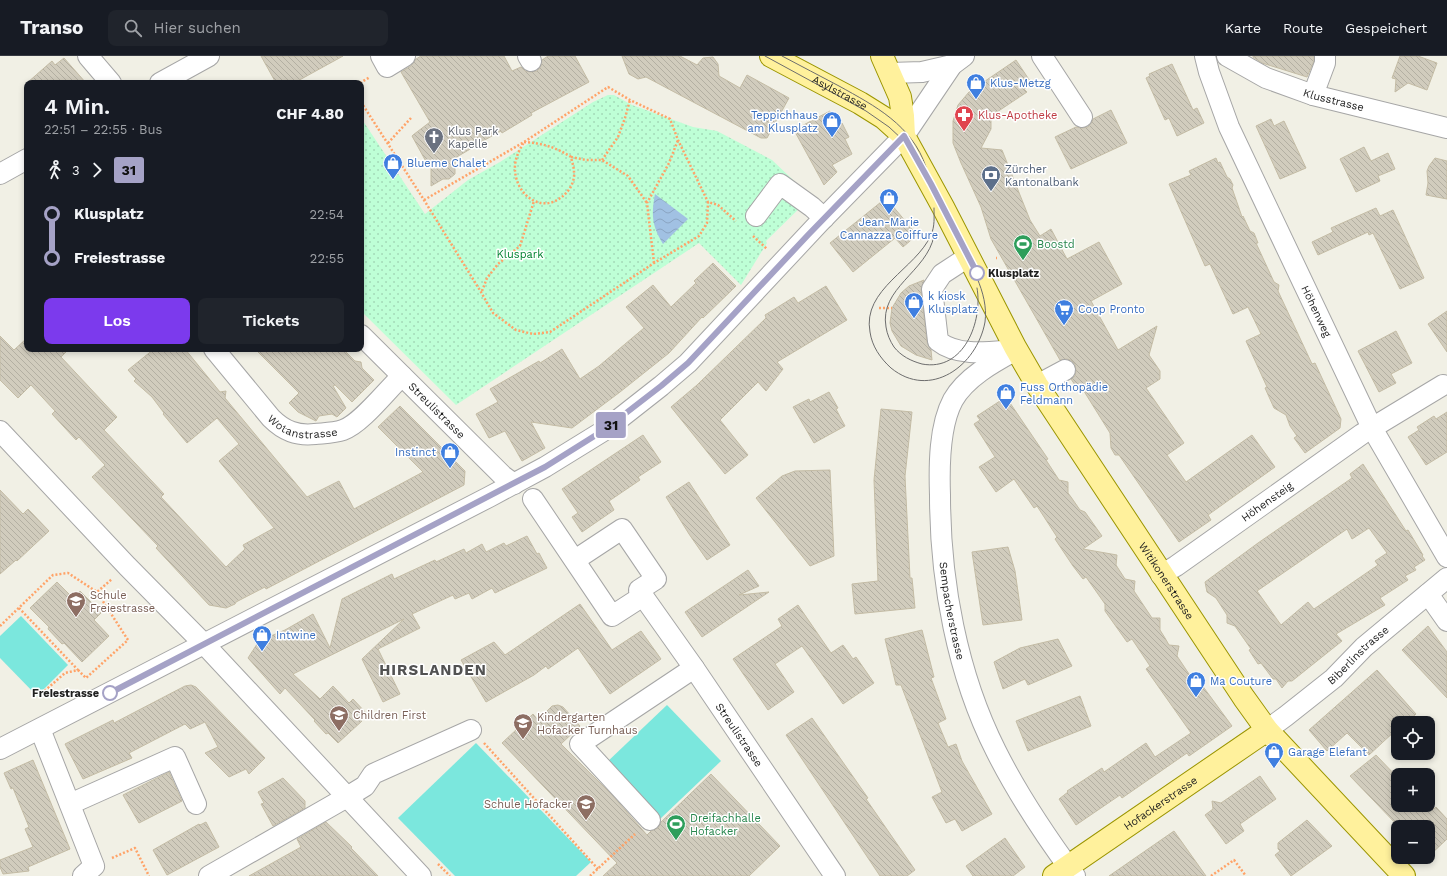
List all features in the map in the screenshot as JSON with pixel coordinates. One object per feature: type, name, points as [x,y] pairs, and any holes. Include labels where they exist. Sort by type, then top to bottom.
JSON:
[{"type":"main road","name":"Asylstrasse","points":[[771,56],[860,103],[884,118],[904,136]]},
{"type":"main road","points":[[886,65],[900,97],[904,136],[931,184],[968,257]]},
{"type":"main road","name":"Witikonerstrasse","points":[[968,257],[1016,350],[1037,385],[1161,575],[1267,730],[1404,876]]},
{"type":"main road","name":"Hofackerstrasse","points":[[1066,873],[1267,730]]},
{"type":"street","points":[[88,56],[108,80]]},
{"type":"street","points":[[165,80],[209,56]]},
{"type":"street","points":[[381,56],[387,67],[406,56]]},
{"type":"street","points":[[1042,56],[1082,117]]},
{"type":"street","name":"Höhenweg","points":[[1206,56],[1209,72],[1230,127],[1372,428],[1447,557]]},
{"type":"street","name":"Klusstrasse","points":[[1227,56],[1266,78],[1313,95],[1446,124]]},
{"type":"street","points":[[1313,95],[1326,62],[1325,56]]},
{"type":"street","points":[[0,749],[205,645],[514,484],[545,467],[604,430],[688,363],[824,218],[904,136],[958,61]]},
{"type":"street","points":[[886,65],[922,72],[958,61]]},
{"type":"street","points":[[0,174],[24,161]]},
{"type":"street","points":[[748,224],[780,184],[812,207],[824,218]]},
{"type":"street","points":[[968,257],[942,274],[932,289],[938,341],[950,349],[960,351],[988,352],[1016,350]]},
{"type":"street","name":"Streulistrasse","points":[[364,338],[503,476],[514,484]]},
{"type":"street","name":"Sempacherstrasse","points":[[1016,350],[979,372],[957,396],[948,411],[941,453],[940,514],[944,572],[957,641],[980,716],[995,750],[1066,873]]},
{"type":"street","name":"Wotanstrasse","points":[[216,352],[271,418],[286,430],[297,434],[309,435],[337,432],[350,427],[361,418],[402,376]]},
{"type":"street","points":[[1037,385],[1065,370]]},
{"type":"street","name":"Höhensteig","points":[[1161,575],[1372,428],[1443,385]]},
{"type":"street","points":[[0,431],[127,566],[205,645],[421,876]]},
{"type":"street","points":[[533,499],[612,616],[642,596],[639,590],[656,579],[622,529],[575,560]]},
{"type":"street","name":"Biberlinstrasse","points":[[1267,730],[1334,678],[1364,648],[1447,578]]},
{"type":"street","points":[[1428,594],[1447,621]]},
{"type":"street","name":"Streulistrasse","points":[[642,596],[694,668],[835,876]]},
{"type":"street","points":[[650,820],[580,744],[694,668]]},
{"type":"street","points":[[40,729],[70,804],[88,871]]},
{"type":"street","points":[[209,876],[365,786],[373,774],[471,730]]},
{"type":"street","points":[[70,804],[174,757],[196,804]]},
{"type":"path","points":[[364,107],[424,200],[493,313],[516,330],[533,334],[550,332],[654,263],[699,236],[707,223],[708,202],[678,140],[670,119],[630,100],[608,87],[524,142],[424,200]]},
{"type":"path","points":[[602,160],[618,137],[630,100]]},
{"type":"path","points":[[388,143],[411,118]]},
{"type":"path","points":[[647,203],[669,163],[678,140]]},
{"type":"path","points":[[524,142],[546,145],[571,157],[586,160],[602,160],[628,176],[647,203],[654,263]]},
{"type":"path","points":[[524,142],[516,158],[516,178],[520,189],[534,202],[544,204],[556,202],[561,199],[570,188],[574,173],[571,157]]},
{"type":"path","points":[[481,292],[487,278],[498,264],[520,246],[534,202]]},
{"type":"path","points":[[708,202],[718,205],[748,224],[771,252]]},
{"type":"path","points":[[879,308],[892,308]]},
{"type":"path","points":[[0,626],[53,575],[68,573],[97,592],[128,640],[86,678],[19,608]]},
{"type":"path","points":[[97,592],[113,578]]},
{"type":"path","points":[[40,695],[65,673],[78,670]]},
{"type":"path","points":[[471,730],[598,869]]},
{"type":"path","points":[[590,876],[650,820]]},
{"type":"path","points":[[88,871],[135,848],[149,876]]},
{"type":"path","points":[[1211,876],[1234,860],[1246,876]]},
{"type":"green space","name":"Kluspark","points":[[608,95],[614,95],[632,105],[693,127],[717,131],[772,160],[811,197],[766,241],[767,243],[741,285],[699,243],[456,405],[364,314],[364,122],[425,214],[468,180],[500,162],[593,102]]},
{"type":"shaded area","points":[[21,616],[68,665],[37,696],[0,658],[0,636]]},
{"type":"shaded area","points":[[667,705],[721,761],[659,820],[605,764]]},
{"type":"shaded area","points":[[476,743],[591,862],[576,876],[455,876],[398,818]]},
{"type":"water","points":[[655,194],[688,219],[663,244],[653,220]]},
{"type":"building","points":[[261,56],[343,56],[299,80],[274,80]]},
{"type":"building","points":[[421,56],[504,56],[512,71],[521,67],[525,71],[531,72],[537,71],[541,66],[542,60],[548,56],[575,56],[589,82],[531,113],[532,115],[502,133],[501,131],[455,158],[455,174],[449,179],[443,179],[431,186],[431,166],[429,167],[412,136],[430,122],[401,72],[411,66],[416,59]]},
{"type":"building","points":[[622,56],[680,56],[697,65],[703,58],[713,57],[718,64],[719,76],[740,88],[747,75],[789,98],[767,138],[761,138],[646,77],[638,79],[629,74]]},
{"type":"building","points":[[1253,56],[1314,56],[1314,61],[1307,77],[1262,63]]},
{"type":"building","points":[[1400,56],[1418,56],[1437,63],[1427,90],[1408,83],[1395,92],[1396,79],[1392,78]]},
{"type":"building","points":[[64,58],[83,80],[30,80],[52,61],[55,65]]},
{"type":"building","points":[[1016,60],[1032,84],[1024,89],[1027,92],[991,116],[991,129],[981,148],[1002,150],[1030,220],[1040,236],[1051,229],[1067,259],[1099,242],[1122,284],[1091,301],[1118,350],[1157,326],[1149,355],[1160,371],[1160,379],[1146,388],[1184,443],[1167,455],[1186,482],[1252,435],[1275,467],[1208,515],[1211,520],[1179,542],[1119,455],[1115,455],[1111,448],[1110,433],[1082,388],[1077,388],[1071,379],[1075,376],[1075,364],[1071,360],[1060,360],[991,239],[981,207],[953,143],[953,121],[958,105],[969,92]]},
{"type":"building","points":[[1172,64],[1193,110],[1197,108],[1204,123],[1177,136],[1169,118],[1165,120],[1146,78],[1150,76],[1149,74]]},
{"type":"building","points":[[1111,110],[1127,143],[1071,169],[1055,137],[1076,127],[1088,127],[1093,119]]},
{"type":"building","points":[[830,111],[837,126],[842,123],[849,137],[845,139],[852,154],[832,165],[837,172],[824,185],[794,130]]},
{"type":"building","points":[[1271,119],[1274,126],[1284,121],[1306,168],[1280,179],[1256,126]]},
{"type":"building","points":[[1364,147],[1371,161],[1388,153],[1395,169],[1378,176],[1380,181],[1356,192],[1340,159]]},
{"type":"building","points":[[1216,158],[1218,163],[1220,162],[1227,177],[1233,185],[1232,188],[1242,217],[1243,216],[1250,231],[1254,233],[1258,243],[1256,243],[1274,282],[1279,285],[1278,291],[1312,364],[1315,363],[1341,419],[1340,428],[1305,453],[1294,438],[1297,436],[1290,426],[1286,415],[1274,408],[1265,388],[1267,387],[1246,341],[1261,334],[1248,307],[1233,314],[1210,264],[1205,266],[1169,184],[1191,175],[1189,171]]},
{"type":"building","points":[[1435,158],[1447,161],[1447,199],[1426,195],[1428,183],[1427,171]]},
{"type":"building","points":[[886,198],[917,235],[903,247],[895,238],[853,272],[830,243]]},
{"type":"building","points":[[1376,208],[1380,216],[1393,210],[1424,278],[1400,289],[1373,233],[1369,235],[1368,232],[1318,255],[1312,242],[1333,232],[1331,228]]},
{"type":"building","points":[[713,263],[736,286],[703,318],[702,317],[669,353],[620,392],[572,428],[531,422],[545,448],[522,461],[505,431],[489,438],[476,414],[498,402],[490,389],[539,361],[540,363],[562,349],[580,379],[599,366],[644,328],[626,307],[653,285],[671,307],[696,283],[694,281]]},
{"type":"building","points":[[924,280],[921,290],[927,342],[931,350],[932,360],[916,355],[901,346],[892,331],[890,323],[892,308],[901,293],[909,286]]},
{"type":"building","points":[[826,286],[847,320],[777,362],[783,369],[766,391],[758,382],[720,420],[748,455],[725,474],[671,407],[697,385],[766,318],[765,315],[794,297],[798,303]]},
{"type":"building","points":[[1447,311],[1447,352],[1428,324]]},
{"type":"building","points":[[1396,331],[1412,363],[1391,374],[1396,383],[1379,392],[1358,351]]},
{"type":"building","points":[[0,336],[14,350],[24,341],[24,352],[66,352],[61,357],[117,417],[104,430],[164,494],[161,497],[226,567],[245,549],[243,545],[274,528],[219,461],[239,444],[217,418],[187,443],[163,414],[164,413],[152,397],[134,381],[136,379],[128,370],[150,352],[187,352],[220,392],[226,391],[225,398],[307,497],[339,481],[354,509],[423,472],[378,427],[400,406],[465,471],[464,485],[266,589],[265,587],[236,602],[235,604],[226,608],[209,605],[156,548],[158,546],[92,477],[105,465],[79,437],[76,440],[52,414],[55,411],[31,385],[18,398],[0,380]]},
{"type":"building","points":[[258,352],[346,352],[355,361],[361,362],[362,368],[374,380],[352,402],[335,385],[333,386],[346,408],[337,417],[332,414],[319,416],[316,421],[298,412],[289,403],[299,393]]},
{"type":"building","points":[[829,392],[838,408],[836,409],[845,426],[814,443],[793,407],[809,399],[810,402]]},
{"type":"building","points":[[1006,397],[1048,459],[1046,460],[1059,480],[1068,482],[1068,493],[1080,510],[1085,512],[1102,536],[1083,549],[1117,555],[1116,565],[1125,579],[1135,581],[1134,591],[1152,618],[1160,618],[1160,630],[1169,645],[1179,646],[1177,656],[1193,680],[1196,677],[1232,726],[1189,756],[1187,753],[1122,798],[1120,795],[1076,825],[1059,799],[1068,792],[1067,791],[1102,768],[1104,772],[1146,743],[1155,757],[1191,733],[1146,669],[1150,666],[1132,639],[1127,642],[1105,611],[1105,604],[1086,577],[1083,579],[1073,566],[1055,539],[1057,537],[1037,506],[1034,508],[1014,479],[996,492],[979,467],[995,457],[974,424],[980,420],[977,416]]},
{"type":"building","points":[[881,409],[912,412],[905,476],[910,578],[912,578],[915,608],[855,614],[852,584],[878,581],[874,480]]},
{"type":"building","points":[[1447,412],[1447,452],[1426,465],[1408,437],[1419,430],[1417,427],[1434,416],[1436,419]]},
{"type":"building","points":[[643,435],[661,462],[638,477],[640,480],[609,501],[614,510],[582,532],[572,517],[578,513],[562,489]]},
{"type":"building","points":[[1363,464],[1406,531],[1408,530],[1425,560],[1414,567],[1416,570],[1405,576],[1408,580],[1380,598],[1385,605],[1336,634],[1342,641],[1292,681],[1288,681],[1282,688],[1261,663],[1258,664],[1249,650],[1251,649],[1235,626],[1227,623],[1227,615],[1216,598],[1207,592],[1205,582],[1258,543],[1352,478],[1350,474]],"holes":[[[1369,528],[1387,553],[1375,561],[1378,565],[1314,609],[1308,602],[1281,625],[1257,591],[1347,529],[1352,539]]]},
{"type":"building","points":[[830,470],[834,556],[810,566],[756,498],[782,476],[795,471]]},
{"type":"building","points":[[689,482],[730,545],[707,560],[666,497]]},
{"type":"building","points":[[0,490],[23,514],[28,509],[49,531],[17,561],[16,560],[0,574]]},
{"type":"building","points":[[527,536],[547,568],[495,593],[492,588],[472,599],[469,593],[455,599],[453,595],[412,614],[420,628],[378,649],[400,694],[383,702],[362,659],[404,619],[293,674],[320,699],[333,686],[349,703],[353,699],[367,714],[361,719],[362,721],[338,743],[328,733],[326,734],[285,688],[280,694],[248,658],[259,641],[285,630],[313,614],[330,648],[342,599],[392,574],[394,579],[435,560],[436,562],[464,549],[466,553],[482,544],[486,552],[504,543],[506,546]]},
{"type":"building","points":[[1008,547],[1015,571],[1022,620],[983,625],[972,552]]},
{"type":"building","points":[[748,570],[759,586],[739,595],[769,592],[702,637],[685,612]]},
{"type":"building","points":[[57,582],[73,598],[80,591],[94,605],[101,613],[94,620],[109,636],[82,662],[64,643],[62,644],[48,629],[49,627],[30,608]]},
{"type":"building","points":[[580,604],[612,650],[641,631],[661,659],[610,694],[578,648],[548,669],[546,666],[534,675],[486,702],[461,660],[494,642],[505,655]]},
{"type":"building","points":[[798,605],[831,653],[843,645],[853,659],[856,657],[874,683],[843,704],[802,646],[775,664],[794,692],[768,710],[733,659],[782,626],[778,619]]},
{"type":"building","points":[[1428,626],[1447,652],[1447,698],[1402,650]]},
{"type":"building","points":[[922,630],[934,677],[931,678],[946,719],[938,723],[948,747],[956,744],[962,761],[992,814],[962,831],[955,819],[946,823],[932,797],[942,792],[901,685],[896,685],[885,639]]},
{"type":"building","points":[[1058,639],[1072,666],[1028,685],[1025,679],[1003,689],[994,662],[1020,648]]},
{"type":"building","points":[[1377,670],[1416,714],[1414,716],[1391,716],[1391,735],[1369,755],[1347,733],[1327,751],[1309,730]]},
{"type":"building","points":[[191,685],[196,687],[265,758],[249,774],[246,769],[229,777],[205,753],[218,747],[205,722],[190,729],[185,724],[129,753],[132,758],[83,779],[65,744],[113,720],[114,723],[185,686]]},
{"type":"building","points":[[1080,696],[1091,726],[1028,751],[1016,721]]},
{"type":"building","points":[[558,705],[563,707],[580,726],[561,744],[612,795],[647,835],[651,831],[658,828],[661,822],[711,774],[780,846],[749,876],[603,876],[617,863],[502,743],[533,714],[538,720],[552,706]]},
{"type":"building","points":[[812,718],[868,798],[866,799],[915,870],[907,876],[880,876],[786,735]]},
{"type":"building","points":[[1376,755],[1391,771],[1391,812],[1435,812],[1436,807],[1447,819],[1447,839],[1435,850],[1435,820],[1392,820],[1350,776]]},
{"type":"building","points":[[33,760],[70,849],[28,867],[29,871],[3,874],[0,867],[0,860],[33,847],[25,829],[29,827],[13,788],[11,789],[4,773]]},
{"type":"building","points":[[169,772],[182,801],[139,823],[123,795]]},
{"type":"building","points":[[1260,776],[1276,799],[1240,824],[1244,831],[1226,844],[1205,815],[1213,809],[1212,801],[1221,803]]},
{"type":"building","points":[[283,778],[305,801],[305,808],[273,826],[261,804],[264,803],[258,792]]},
{"type":"building","points":[[1307,820],[1332,846],[1291,876],[1275,855],[1280,851],[1278,849],[1278,843]]},
{"type":"building","points":[[206,822],[219,847],[167,875],[153,850],[199,824],[200,825]]},
{"type":"building","points":[[326,822],[352,847],[351,848],[378,876],[249,876],[301,847],[297,839]]},
{"type":"building","points":[[1174,831],[1206,876],[1109,876]]},
{"type":"building","points":[[1005,838],[1025,867],[1013,876],[973,876],[966,866]]},
{"type":"tram line","points":[[765,56],[866,111],[889,127],[903,140],[920,165],[977,278],[983,294],[985,305],[985,322],[980,338],[972,352],[962,364],[950,374],[936,379],[921,380],[906,377],[891,368],[883,360],[877,352],[873,342],[870,332],[870,317],[874,303],[882,291],[924,247],[931,235],[934,225],[934,208]]},
{"type":"tram line","points":[[782,56],[866,101],[891,118],[912,139],[920,152],[926,167]]},
{"type":"tram line","points":[[934,236],[930,249],[923,260],[896,291],[890,301],[886,313],[886,327],[894,347],[906,358],[922,364],[937,364],[949,360],[959,352],[968,341],[973,329],[977,315],[977,288]]},
{"type":"bus line","name":"31","points":[[110,693],[205,645],[545,467],[604,430],[633,409],[688,363],[760,285],[904,136],[931,184],[977,273]]},
{"type":"place","name":"Klus-Metzg","points":[[976,100]]},
{"type":"place","name":"Klus-Apotheke","points":[[964,132]]},
{"type":"place","name":"Teppichhaus am Klusplatz","points":[[832,138]]},
{"type":"place","name":"Klus Park Kapelle","points":[[434,154]]},
{"type":"place","name":"Blueme Chalet","points":[[393,180]]},
{"type":"place","name":"Zürcher Kantonalbank","points":[[991,192]]},
{"type":"place","name":"Jean-Marie Cannazza Coiffure","points":[[889,215]]},
{"type":"place","name":"Boostd","points":[[1023,261]]},
{"type":"place","name":"Klusplatz","points":[[977,273]]},
{"type":"place","name":"k kiosk Klusplatz","points":[[914,319]]},
{"type":"place","name":"Coop Pronto","points":[[1064,326]]},
{"type":"place","name":"Fuss Orthopädie Feldmann","points":[[1006,410]]},
{"type":"place","name":"Instinct","points":[[450,469]]},
{"type":"place","name":"Schule Freiestrasse","points":[[76,618]]},
{"type":"place","name":"Intwine","points":[[262,652]]},
{"type":"place","name":"Freiestrasse","points":[[110,693]]},
{"type":"place","name":"Ma Couture","points":[[1196,698]]},
{"type":"place","name":"Children First","points":[[339,732]]},
{"type":"place","name":"Kindergarten Hofacker Turnhaus","points":[[523,740]]},
{"type":"place","name":"Garage Elefant","points":[[1274,769]]},
{"type":"place","name":"Schule Hofacker","points":[[586,821]]},
{"type":"place","name":"Dreifachhalle Hofacker","points":[[676,841]]},
{"type":"district","name":"HIRSLANDEN","points":[[433,670]]}]
